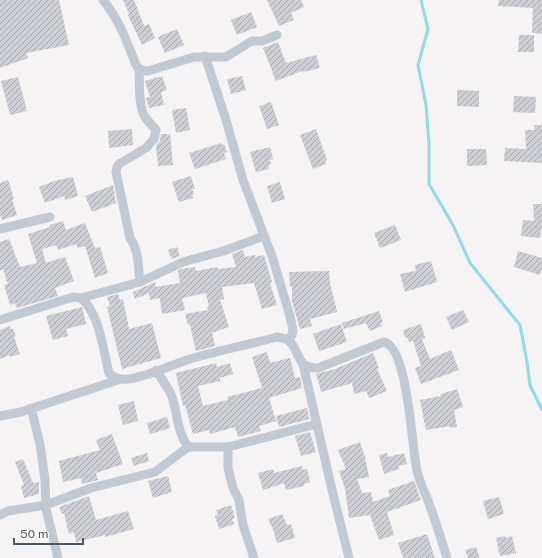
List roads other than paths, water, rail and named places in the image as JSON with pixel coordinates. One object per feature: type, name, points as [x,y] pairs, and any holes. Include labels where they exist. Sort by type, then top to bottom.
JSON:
[{"type":"street","points":[[103,0],[118,21],[139,69],[139,103],[143,113],[156,130],[154,139],[146,148],[119,164],[116,172],[130,238],[135,244],[140,282]]},
{"type":"street","points":[[139,69],[148,71],[194,57],[226,57],[252,41],[262,41],[277,35]]},
{"type":"street","points":[[205,56],[244,180],[272,256],[293,330],[292,335],[288,339]]},
{"type":"street","points":[[0,229],[50,217]]},
{"type":"street","points":[[0,320],[73,297],[81,298],[140,282],[183,262],[223,251],[264,236]]},
{"type":"street","points":[[81,298],[89,307],[101,336],[109,372],[112,376],[121,379]]},
{"type":"street","points":[[0,416],[189,360],[277,337],[288,339],[292,343],[303,364],[349,558]]},
{"type":"street","points":[[303,364],[311,368],[318,368],[384,342],[391,345],[396,355],[406,391],[417,472],[447,558]]},
{"type":"street","points":[[156,370],[172,398],[179,431],[188,447]]},
{"type":"street","points":[[31,408],[41,451],[45,480],[46,504],[58,558]]},
{"type":"street","points":[[0,515],[8,511],[46,504],[91,488],[155,472],[188,447],[228,446],[317,424]]},
{"type":"street","points":[[228,446],[228,468],[233,488],[239,500],[243,525],[254,558]]},
{"type":"waterway","points":[[421,0],[428,29],[418,65],[426,105],[429,144],[429,184],[453,225],[470,263],[520,325],[530,385],[542,410]]}]
